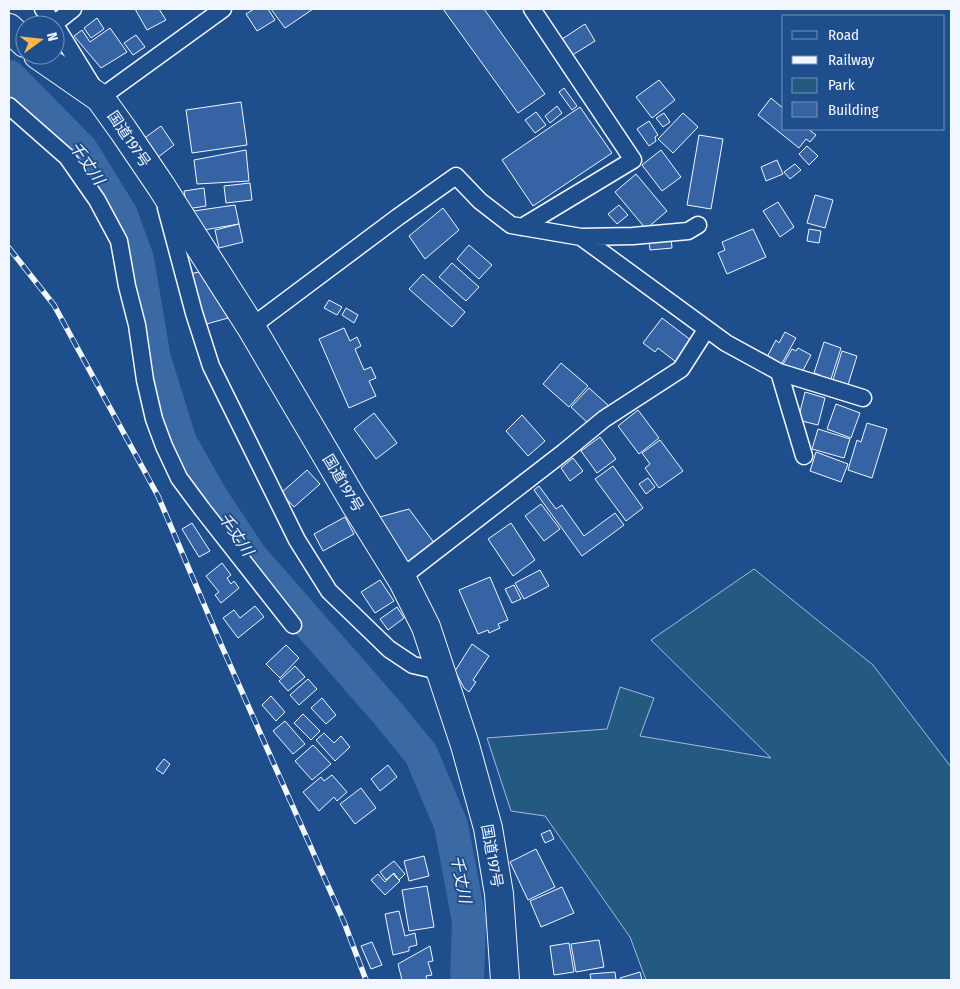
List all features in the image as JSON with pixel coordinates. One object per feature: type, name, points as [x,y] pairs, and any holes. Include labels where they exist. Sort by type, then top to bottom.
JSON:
[{"type":"highway","name":"国道197号","points":[[52,65],[100,98],[161,186],[251,328],[401,578],[426,627],[465,745],[488,828],[499,894],[506,980]]},
{"type":"street","points":[[65,41],[100,98],[223,9]]},
{"type":"street","points":[[522,228],[633,160],[532,9]]},
{"type":"street","points":[[9,106],[67,157],[97,200],[119,241],[127,286],[137,325],[145,380],[154,419],[164,446],[179,478],[293,626]]},
{"type":"street","points":[[251,328],[398,217],[456,176],[480,202],[511,226],[581,237],[633,236],[688,231],[698,224]]},
{"type":"street","points":[[161,186],[194,314],[211,366],[297,540],[329,591],[389,649],[413,665],[439,671]]},
{"type":"street","points":[[581,237],[726,343],[779,372],[863,398]]},
{"type":"street","points":[[401,578],[557,457],[604,418],[682,368],[706,330]]},
{"type":"street","points":[[779,372],[804,456]]},
{"type":"green space","points":[[754,569],[873,665],[951,767],[951,980],[646,980],[630,937],[545,816],[511,811],[487,738],[607,729],[620,687],[654,698],[640,736],[771,758],[651,640]]},
{"type":"building","points":[[135,9],[159,9],[166,20],[147,30]]},
{"type":"building","points":[[254,9],[268,9],[275,20],[257,31],[246,14]]},
{"type":"building","points":[[271,9],[313,9],[285,28]]},
{"type":"building","points":[[443,9],[484,9],[545,94],[518,113]]},
{"type":"building","points":[[97,18],[104,29],[91,38],[84,28]]},
{"type":"building","points":[[585,24],[595,41],[566,59],[556,43]]},
{"type":"building","points":[[110,28],[127,52],[101,68],[74,36],[82,30],[90,42]]},
{"type":"building","points":[[136,35],[145,47],[133,55],[124,43]]},
{"type":"building","points":[[659,80],[675,100],[652,118],[636,97]]},
{"type":"building","points":[[564,88],[577,106],[572,110],[559,92]]},
{"type":"building","points":[[771,98],[782,107],[782,130],[809,130],[816,135],[810,142],[806,139],[799,148],[758,115]]},
{"type":"building","points":[[241,102],[247,145],[192,153],[186,110]]},
{"type":"building","points":[[557,106],[562,113],[550,123],[545,116]]},
{"type":"building","points":[[580,107],[612,153],[533,206],[502,160]]},
{"type":"building","points":[[536,112],[546,125],[535,133],[525,120]]},
{"type":"building","points":[[664,113],[670,122],[663,127],[656,118]]},
{"type":"building","points":[[683,113],[698,127],[673,153],[658,139]]},
{"type":"building","points":[[649,121],[658,135],[655,137],[656,141],[649,146],[637,129]]},
{"type":"building","points":[[161,126],[174,145],[153,161],[139,142]]},
{"type":"building","points":[[699,135],[723,139],[711,209],[687,205]]},
{"type":"building","points":[[807,146],[818,156],[809,165],[799,154]]},
{"type":"building","points":[[246,150],[249,181],[197,184],[194,160]]},
{"type":"building","points":[[661,150],[681,177],[662,191],[642,165]]},
{"type":"building","points":[[777,160],[783,174],[766,181],[761,167]]},
{"type":"building","points":[[795,164],[801,170],[790,179],[784,172]]},
{"type":"building","points":[[636,174],[667,211],[646,229],[615,192]]},
{"type":"building","points":[[250,183],[252,200],[226,203],[224,186]]},
{"type":"building","points":[[204,188],[206,206],[187,209],[184,191]]},
{"type":"building","points":[[815,195],[833,200],[825,228],[807,223]]},
{"type":"building","points":[[778,202],[794,227],[780,237],[763,211]]},
{"type":"building","points":[[235,205],[239,224],[198,231],[187,212]]},
{"type":"building","points":[[619,205],[628,215],[617,224],[608,214]]},
{"type":"building","points":[[443,208],[459,230],[425,259],[409,236]]},
{"type":"building","points":[[239,224],[243,242],[219,248],[215,230]]},
{"type":"building","points":[[753,229],[766,257],[727,274],[718,253],[725,250],[722,242]]},
{"type":"building","points":[[809,229],[821,231],[819,243],[807,241]]},
{"type":"building","points":[[671,237],[672,248],[650,250],[649,240]]},
{"type":"building","points":[[469,245],[492,265],[479,279],[457,259]]},
{"type":"building","points":[[452,263],[479,287],[466,301],[439,277]]},
{"type":"building","points":[[199,272],[228,318],[203,325],[189,274]]},
{"type":"building","points":[[423,274],[465,312],[452,327],[409,289]]},
{"type":"building","points":[[329,300],[342,307],[337,315],[324,308]]},
{"type":"building","points":[[346,308],[358,315],[354,323],[342,315]]},
{"type":"building","points":[[662,318],[692,341],[676,362],[658,348],[655,352],[643,343]]},
{"type":"building","points":[[344,328],[350,341],[357,337],[361,346],[355,349],[364,370],[371,367],[376,378],[369,381],[376,396],[349,408],[319,339]]},
{"type":"building","points":[[785,332],[796,338],[781,365],[767,357],[776,340],[779,343]]},
{"type":"building","points":[[824,342],[841,348],[829,385],[818,382],[820,375],[814,373]]},
{"type":"building","points":[[798,348],[811,355],[800,376],[782,366],[792,349],[796,351]]},
{"type":"building","points":[[842,351],[857,356],[847,388],[832,383]]},
{"type":"building","points":[[561,363],[588,386],[569,407],[543,384]]},
{"type":"building","points":[[589,388],[609,406],[591,426],[571,407]]},
{"type":"building","points":[[805,392],[825,398],[818,425],[798,420]]},
{"type":"building","points":[[836,404],[860,413],[851,438],[827,429]]},
{"type":"building","points":[[638,410],[659,438],[639,454],[618,426]]},
{"type":"building","points":[[374,413],[397,443],[376,459],[354,429]]},
{"type":"building","points":[[522,415],[545,441],[528,456],[506,431]]},
{"type":"building","points":[[867,423],[887,429],[872,478],[848,470],[857,440],[861,442]]},
{"type":"building","points":[[818,429],[850,439],[844,458],[812,449]]},
{"type":"building","points":[[600,437],[616,459],[597,473],[581,451]]},
{"type":"building","points":[[660,440],[683,471],[659,488],[645,468],[650,464],[642,453]]},
{"type":"building","points":[[816,452],[848,464],[841,482],[810,471]]},
{"type":"building","points":[[573,458],[583,471],[570,481],[561,468]]},
{"type":"building","points":[[613,466],[643,508],[626,521],[595,479]]},
{"type":"building","points":[[307,470],[320,484],[294,507],[281,493]]},
{"type":"building","points":[[648,478],[655,487],[646,494],[639,484]]},
{"type":"building","points":[[539,486],[556,509],[562,505],[584,536],[615,513],[624,525],[582,556],[534,490]]},
{"type":"building","points":[[541,504],[560,529],[544,541],[525,516]]},
{"type":"building","points":[[409,509],[435,544],[409,563],[376,518]]},
{"type":"building","points":[[345,517],[354,534],[323,551],[314,534]]},
{"type":"building","points":[[192,523],[210,551],[199,557],[182,529]]},
{"type":"building","points":[[511,523],[535,560],[513,576],[488,539]]},
{"type":"building","points":[[222,563],[231,575],[227,578],[231,584],[234,581],[239,588],[221,603],[215,595],[219,592],[206,576]]},
{"type":"building","points":[[540,570],[549,586],[524,599],[515,583]]},
{"type":"building","points":[[490,577],[508,620],[498,624],[500,628],[489,633],[488,630],[478,634],[459,590]]},
{"type":"building","points":[[380,580],[394,601],[375,613],[361,592]]},
{"type":"building","points":[[514,585],[521,599],[512,603],[505,589]]},
{"type":"building","points":[[255,606],[264,617],[238,638],[223,618],[234,610],[240,618]]},
{"type":"building","points":[[397,607],[404,618],[388,630],[380,619]]},
{"type":"building","points":[[472,644],[489,656],[473,680],[476,682],[469,692],[464,688],[455,671]]},
{"type":"building","points":[[286,645],[299,658],[280,678],[266,664]]},
{"type":"building","points":[[295,666],[305,677],[288,691],[279,681]]},
{"type":"building","points":[[308,679],[317,689],[299,705],[290,695]]},
{"type":"building","points":[[271,696],[285,712],[276,721],[262,705]]},
{"type":"building","points":[[322,698],[336,715],[326,724],[311,708]]},
{"type":"building","points":[[303,714],[320,731],[311,740],[294,723]]},
{"type":"building","points":[[285,721],[305,744],[293,754],[273,731]]},
{"type":"building","points":[[324,733],[334,743],[341,736],[350,747],[335,761],[316,740]]},
{"type":"building","points":[[313,745],[331,764],[312,780],[295,761]]},
{"type":"building","points":[[164,759],[170,764],[163,774],[156,769]]},
{"type":"building","points":[[388,765],[397,777],[380,791],[371,779]]},
{"type":"building","points":[[332,775],[347,792],[337,801],[334,797],[319,811],[303,792],[321,777],[324,781]]},
{"type":"building","points":[[361,788],[376,808],[355,824],[340,804]]},
{"type":"building","points":[[550,830],[554,839],[545,843],[541,834]]},
{"type":"building","points":[[536,849],[555,887],[528,900],[510,862]]},
{"type":"building","points":[[424,856],[429,876],[409,881],[404,861]]},
{"type":"building","points":[[394,861],[405,874],[399,880],[394,873],[386,880],[380,872]]},
{"type":"building","points":[[378,874],[385,882],[393,874],[400,881],[385,895],[371,880]]},
{"type":"building","points":[[427,886],[434,927],[409,931],[402,890]]},
{"type":"building","points":[[562,887],[574,913],[541,927],[530,901]]},
{"type":"building","points":[[399,911],[405,936],[415,933],[417,945],[409,947],[409,951],[393,955],[385,914]]},
{"type":"building","points":[[599,940],[604,967],[576,972],[571,944]]},
{"type":"building","points":[[372,942],[382,965],[371,969],[361,946]]},
{"type":"building","points":[[569,943],[574,972],[554,975],[550,946]]},
{"type":"building","points":[[430,946],[433,961],[428,962],[432,975],[426,976],[427,980],[402,980],[398,964]]},
{"type":"building","points":[[615,972],[616,980],[591,980],[590,974]]},
{"type":"building","points":[[640,972],[642,980],[621,980],[620,978]]},
{"type":"waterway","name":"千丈川","points":[[9,77],[81,150],[121,215],[137,259],[154,359],[180,442],[211,497],[250,556],[385,710],[421,754],[451,825],[469,921],[467,980]]},
{"type":"railway","points":[[9,248],[54,305],[158,496],[223,649],[344,922],[366,980]]}]
